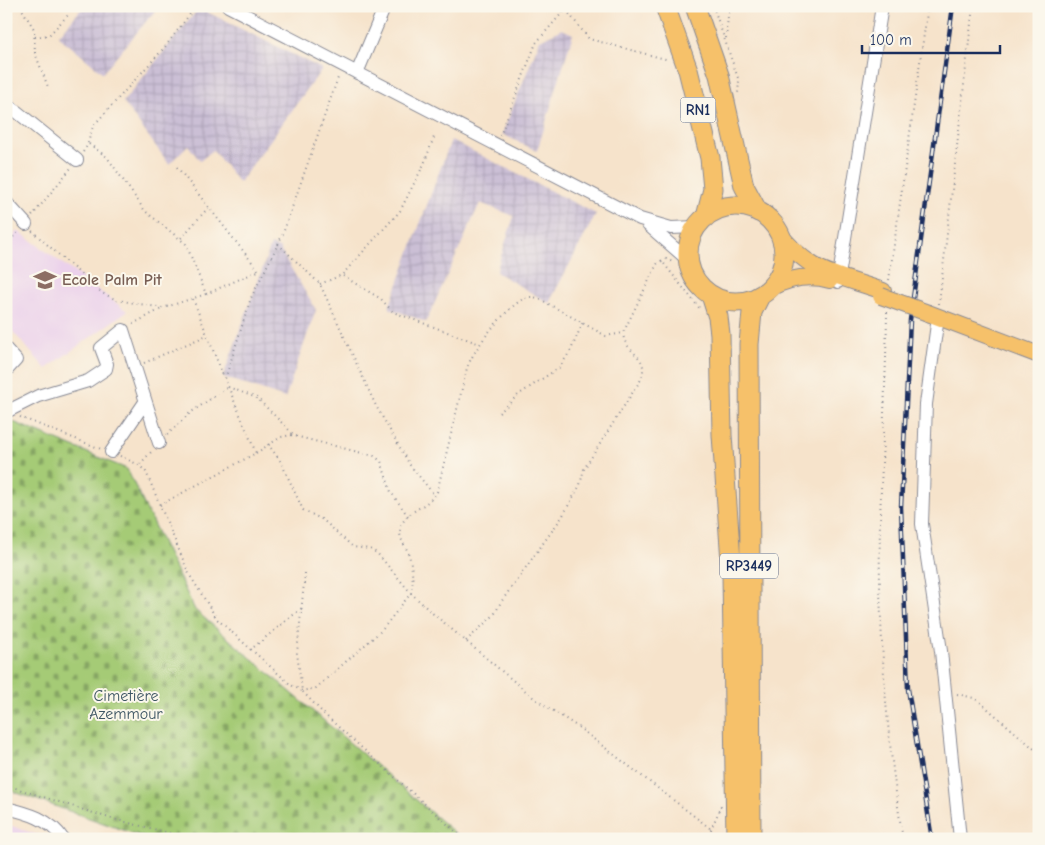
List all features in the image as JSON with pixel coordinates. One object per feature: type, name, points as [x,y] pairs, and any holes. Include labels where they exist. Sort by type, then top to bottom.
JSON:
[{"type":"highway","name":"RN1","points":[[665,6],[688,70],[713,174],[712,195],[701,222],[691,237],[689,265]]},
{"type":"highway","name":"RN1","points":[[695,6],[719,75],[744,186],[780,226]]},
{"type":"highway","points":[[701,222],[726,207],[763,208]]},
{"type":"highway","points":[[765,292],[778,278],[783,259],[780,226]]},
{"type":"highway","points":[[689,265],[699,285],[711,295]]},
{"type":"highway","name":"RN1","points":[[711,295],[735,302],[765,292]]},
{"type":"highway","name":"RP3449","points":[[751,839],[749,344],[752,312],[765,292]]},
{"type":"highway","name":"RP3449","points":[[711,295],[718,317],[720,334],[722,435],[732,575],[736,839]]},
{"type":"main road","name":"RN1","points":[[780,226],[794,252],[806,262],[838,279],[1039,348]]},
{"type":"main road","name":"RN1","points":[[765,292],[795,278],[808,276],[838,279]]},
{"type":"main road","name":"RN1","points":[[934,312],[1039,355]]},
{"type":"street","points":[[228,6],[640,219],[671,228],[701,222]]},
{"type":"street","points":[[357,73],[385,6]]},
{"type":"street","points":[[838,279],[882,6]]},
{"type":"street","points":[[6,103],[77,160]]},
{"type":"street","points":[[8,206],[26,224]]},
{"type":"street","points":[[640,219],[689,265]]},
{"type":"street","points":[[934,312],[926,404],[922,524],[945,693],[960,839]]},
{"type":"street","points":[[6,412],[38,396],[88,380],[106,369],[107,364],[100,348],[123,330],[159,443]]},
{"type":"street","points":[[6,349],[16,360],[6,371]]},
{"type":"street","points":[[111,452],[145,402]]},
{"type":"street","points":[[6,808],[38,817],[56,830],[63,839]]},
{"type":"path","points":[[20,6],[34,29],[34,53],[48,87]]},
{"type":"path","points":[[6,244],[26,224],[89,144],[94,125],[165,47],[196,6]]},
{"type":"path","points":[[563,6],[589,39],[669,60],[688,70]]},
{"type":"path","points":[[497,145],[536,44],[548,33],[568,6]]},
{"type":"path","points":[[713,6],[739,81],[738,94]]},
{"type":"path","points":[[726,41],[729,6]]},
{"type":"path","points":[[903,839],[896,794],[886,692],[880,570],[885,296],[928,6]]},
{"type":"path","points":[[934,312],[973,6]]},
{"type":"path","points":[[35,37],[48,35],[70,13]]},
{"type":"path","points":[[225,379],[251,298],[261,272],[278,244],[342,66]]},
{"type":"path","points":[[320,284],[342,275],[400,212],[424,164],[434,137]]},
{"type":"path","points":[[89,144],[106,157],[145,211],[162,226],[181,238],[186,244],[206,294]]},
{"type":"path","points":[[177,167],[261,272]]},
{"type":"path","points":[[181,238],[208,208]]},
{"type":"path","points":[[763,208],[780,226]]},
{"type":"path","points":[[26,224],[102,293],[117,300],[163,308]]},
{"type":"path","points":[[278,244],[320,284],[376,406],[410,465],[435,496]]},
{"type":"path","points":[[466,641],[494,615],[500,602],[556,528],[580,485],[584,469],[640,381],[644,371],[642,362],[626,345],[623,333],[657,264],[666,259],[689,265]]},
{"type":"path","points":[[123,330],[163,308],[193,299],[261,272]]},
{"type":"path","points":[[342,275],[381,299],[393,312],[480,344]]},
{"type":"path","points":[[302,691],[319,686],[338,670],[382,630],[411,593],[410,556],[400,532],[402,524],[408,516],[435,496],[439,486],[461,388],[471,357],[480,344],[514,307],[529,297],[538,298],[606,336],[623,333]]},
{"type":"path","points":[[193,299],[206,335],[256,453]]},
{"type":"path","points":[[499,414],[518,394],[560,367],[571,350],[583,322]]},
{"type":"path","points":[[134,367],[206,335]]},
{"type":"path","points":[[228,387],[257,398],[295,436]]},
{"type":"path","points":[[139,465],[190,413],[228,387]]},
{"type":"path","points":[[6,412],[111,452],[139,465],[146,472],[185,567],[217,619],[279,677],[302,691],[325,715],[464,839]]},
{"type":"path","points":[[159,506],[285,435],[378,458],[391,492],[408,516]]},
{"type":"path","points":[[268,444],[281,462],[303,510],[323,520],[353,547],[377,553],[411,593],[534,698],[584,732],[711,829]]},
{"type":"path","points":[[302,691],[297,653],[306,573]]},
{"type":"path","points":[[250,650],[303,607]]},
{"type":"path","points":[[945,693],[974,698],[1039,753]]},
{"type":"path","points":[[6,785],[109,818],[194,839]]},
{"type":"path","points":[[707,839],[722,804]]},
{"type":"shaded area","points":[[84,6],[159,6],[103,73],[58,36]]},
{"type":"shaded area","points":[[199,8],[322,69],[239,183],[213,150],[200,161],[188,145],[169,164],[123,102]]},
{"type":"shaded area","points":[[562,29],[573,34],[537,151],[502,134],[540,40]]},
{"type":"shaded area","points":[[451,140],[596,214],[549,303],[496,272],[514,216],[480,203],[426,322],[389,308]]},
{"type":"shaded area","name":"Ecole Palm Pit","points":[[17,230],[127,311],[46,369],[6,324],[6,248]]},
{"type":"shaded area","points":[[271,245],[279,248],[316,310],[285,398],[223,377]]},
{"type":"shaded area","points":[[6,824],[49,839],[6,839]]},
{"type":"green space","name":"Cimetière Azemmour","points":[[6,419],[127,469],[195,610],[462,839],[149,839],[6,789]]},
{"type":"railway","points":[[932,839],[908,689],[901,507],[910,320],[953,6]]},
{"type":"place","name":"Ecole Palm Pit","points":[[45,280]]}]
